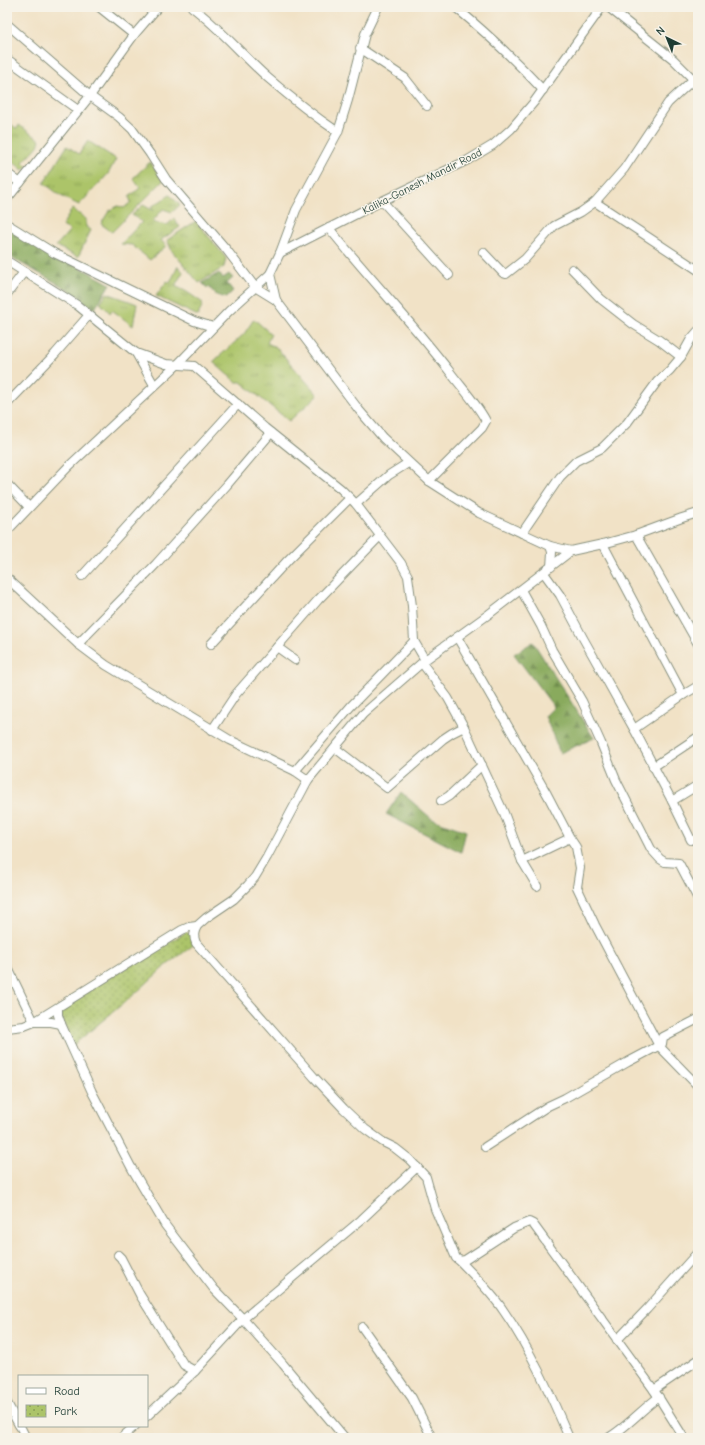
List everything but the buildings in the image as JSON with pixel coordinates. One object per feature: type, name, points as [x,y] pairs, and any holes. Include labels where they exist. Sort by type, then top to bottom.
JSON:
[{"type":"street","points":[[99,7],[134,35]]},
{"type":"street","points":[[7,199],[90,96],[134,35],[158,7]]},
{"type":"street","points":[[192,7],[224,33],[268,77],[327,125],[338,132]]},
{"type":"street","points":[[7,531],[68,466],[177,365],[213,327],[270,274],[280,253],[296,210],[338,132],[348,100],[364,34],[378,7]]},
{"type":"street","points":[[455,7],[478,25],[543,90]]},
{"type":"street","name":"Kalika-Ganesh Mandir Road","points":[[280,253],[382,201],[468,160],[493,145],[512,129],[543,90],[602,7]]},
{"type":"street","points":[[483,252],[503,273],[506,274],[525,259],[554,226],[581,212],[595,202],[624,169],[668,104],[696,79],[608,7]]},
{"type":"street","points":[[7,24],[90,96],[119,117],[135,133],[169,183],[226,249],[255,287],[276,300],[359,410],[408,464],[429,481],[479,513],[550,546],[571,551],[636,535],[698,513]]},
{"type":"street","points":[[360,48],[405,78],[427,106]]},
{"type":"street","points":[[7,60],[78,110]]},
{"type":"street","points":[[7,173],[20,183]]},
{"type":"street","points":[[382,201],[449,275]]},
{"type":"street","points":[[595,202],[698,270]]},
{"type":"street","points":[[7,224],[54,253],[194,321],[213,327]]},
{"type":"street","points":[[329,228],[351,256],[424,338],[466,392],[486,422],[482,428],[429,481]]},
{"type":"street","points":[[7,261],[77,305],[136,353],[166,364],[194,366]]},
{"type":"street","points":[[572,269],[600,299],[681,357]]},
{"type":"street","points":[[7,294],[24,272]]},
{"type":"street","points":[[270,274],[276,300]]},
{"type":"street","points":[[7,404],[55,354],[89,315]]},
{"type":"street","points":[[522,533],[560,477],[576,461],[602,448],[627,423],[657,382],[681,357],[698,331]]},
{"type":"street","points":[[190,351],[194,366],[271,432],[328,478],[353,501],[401,563],[408,576],[412,606],[414,641],[424,662],[448,698],[464,727],[504,813],[522,861],[538,886]]},
{"type":"street","points":[[136,353],[154,385]]},
{"type":"street","points":[[82,576],[238,404]]},
{"type":"street","points":[[78,644],[156,564],[227,485],[271,432]]},
{"type":"street","points":[[211,644],[288,560],[353,501],[389,475],[408,464]]},
{"type":"street","points":[[7,484],[29,507]]},
{"type":"street","points":[[636,535],[698,644]]},
{"type":"street","points":[[212,730],[236,694],[318,600],[380,536]]},
{"type":"street","points":[[603,544],[683,695]]},
{"type":"street","points":[[550,546],[552,552],[551,567]]},
{"type":"street","points":[[194,938],[194,932],[197,926],[234,899],[255,877],[290,816],[308,780],[363,714],[424,662],[571,551]]},
{"type":"street","points":[[544,572],[560,595],[634,729],[691,840]]},
{"type":"street","points":[[7,578],[78,644],[106,665],[212,730],[308,780]]},
{"type":"street","points":[[521,590],[552,650],[582,701],[616,780],[651,849],[660,859],[665,862],[679,863],[698,899]]},
{"type":"street","points":[[457,637],[576,847],[580,868],[577,887],[659,1046],[698,1086]]},
{"type":"street","points":[[295,772],[351,706],[414,641]]},
{"type":"street","points":[[278,647],[295,660]]},
{"type":"street","points":[[634,729],[698,686]]},
{"type":"street","points":[[335,748],[387,788],[443,739],[456,730],[464,727]]},
{"type":"street","points":[[653,767],[698,737]]},
{"type":"street","points":[[441,801],[449,796],[482,765]]},
{"type":"street","points":[[672,801],[698,785]]},
{"type":"street","points":[[522,861],[570,838]]},
{"type":"street","points":[[7,1028],[24,1026],[34,1022],[182,930],[197,926]]},
{"type":"street","points":[[182,930],[194,938],[202,951],[344,1109],[365,1129],[383,1142],[395,1148],[426,1177],[435,1209],[456,1258],[502,1309],[527,1347],[569,1438]]},
{"type":"street","points":[[7,966],[34,1022]]},
{"type":"street","points":[[58,1008],[58,1015],[61,1024],[96,1099],[131,1167],[165,1225],[214,1289],[292,1374],[345,1438]]},
{"type":"street","points":[[486,1147],[548,1106],[659,1046],[662,1044],[663,1037],[698,1018]]},
{"type":"street","points":[[34,1022],[51,1022],[61,1024]]},
{"type":"street","points":[[148,1415],[195,1371],[243,1319],[361,1220],[417,1167]]},
{"type":"street","points":[[460,1261],[466,1260],[514,1228],[530,1222],[533,1224],[656,1393],[684,1438]]},
{"type":"street","points":[[618,1340],[698,1252]]},
{"type":"street","points":[[118,1256],[121,1258],[140,1295],[184,1365],[195,1371]]},
{"type":"street","points":[[362,1327],[412,1398],[432,1438]]},
{"type":"street","points":[[608,1438],[615,1434],[647,1405],[656,1393],[698,1360]]},
{"type":"street","points":[[7,1404],[18,1423]]},
{"type":"street","points":[[20,1427],[26,1438]]},
{"type":"street","points":[[121,1438],[134,1427]]},
{"type":"green space","points":[[7,121],[17,129],[19,125],[40,140],[38,146],[23,162],[27,166],[23,170],[7,157]]},
{"type":"green space","points":[[88,141],[116,159],[108,174],[79,205],[61,196],[44,183],[67,146],[79,154]]},
{"type":"green space","points":[[150,162],[163,181],[112,232],[101,224],[109,211],[118,206],[124,208],[131,202],[129,197],[140,188],[133,178]]},
{"type":"green space","points":[[170,195],[180,205],[172,212],[163,209],[152,222],[167,225],[174,219],[180,227],[161,240],[166,246],[150,260],[132,245],[121,244],[142,222],[132,215],[143,205],[154,211],[151,207]]},
{"type":"green space","points":[[72,209],[86,219],[86,227],[91,230],[78,257],[56,246],[70,230],[62,226]]},
{"type":"green space","points":[[196,221],[226,258],[224,267],[199,283],[172,251],[167,240]]},
{"type":"green space","points":[[7,227],[110,284],[94,310],[74,293],[7,255]]},
{"type":"green space","points":[[178,266],[183,272],[175,286],[203,303],[198,316],[156,296],[167,281],[170,283]]},
{"type":"green space","points":[[219,273],[223,278],[229,274],[233,278],[227,283],[233,291],[226,298],[216,295],[209,287],[207,288],[202,283]]},
{"type":"green space","points":[[107,293],[137,304],[133,326],[112,310],[110,313],[100,303]]},
{"type":"green space","points":[[254,319],[271,334],[267,343],[276,347],[318,395],[289,421],[241,382],[236,382],[213,362],[244,334]]},
{"type":"green space","points":[[533,642],[594,738],[560,753],[545,716],[554,707],[514,654]]},
{"type":"green space","points":[[401,792],[432,819],[466,831],[461,852],[386,814]]},
{"type":"green space","points":[[186,932],[194,938],[196,943],[162,969],[137,992],[72,1046],[58,1008]]}]
